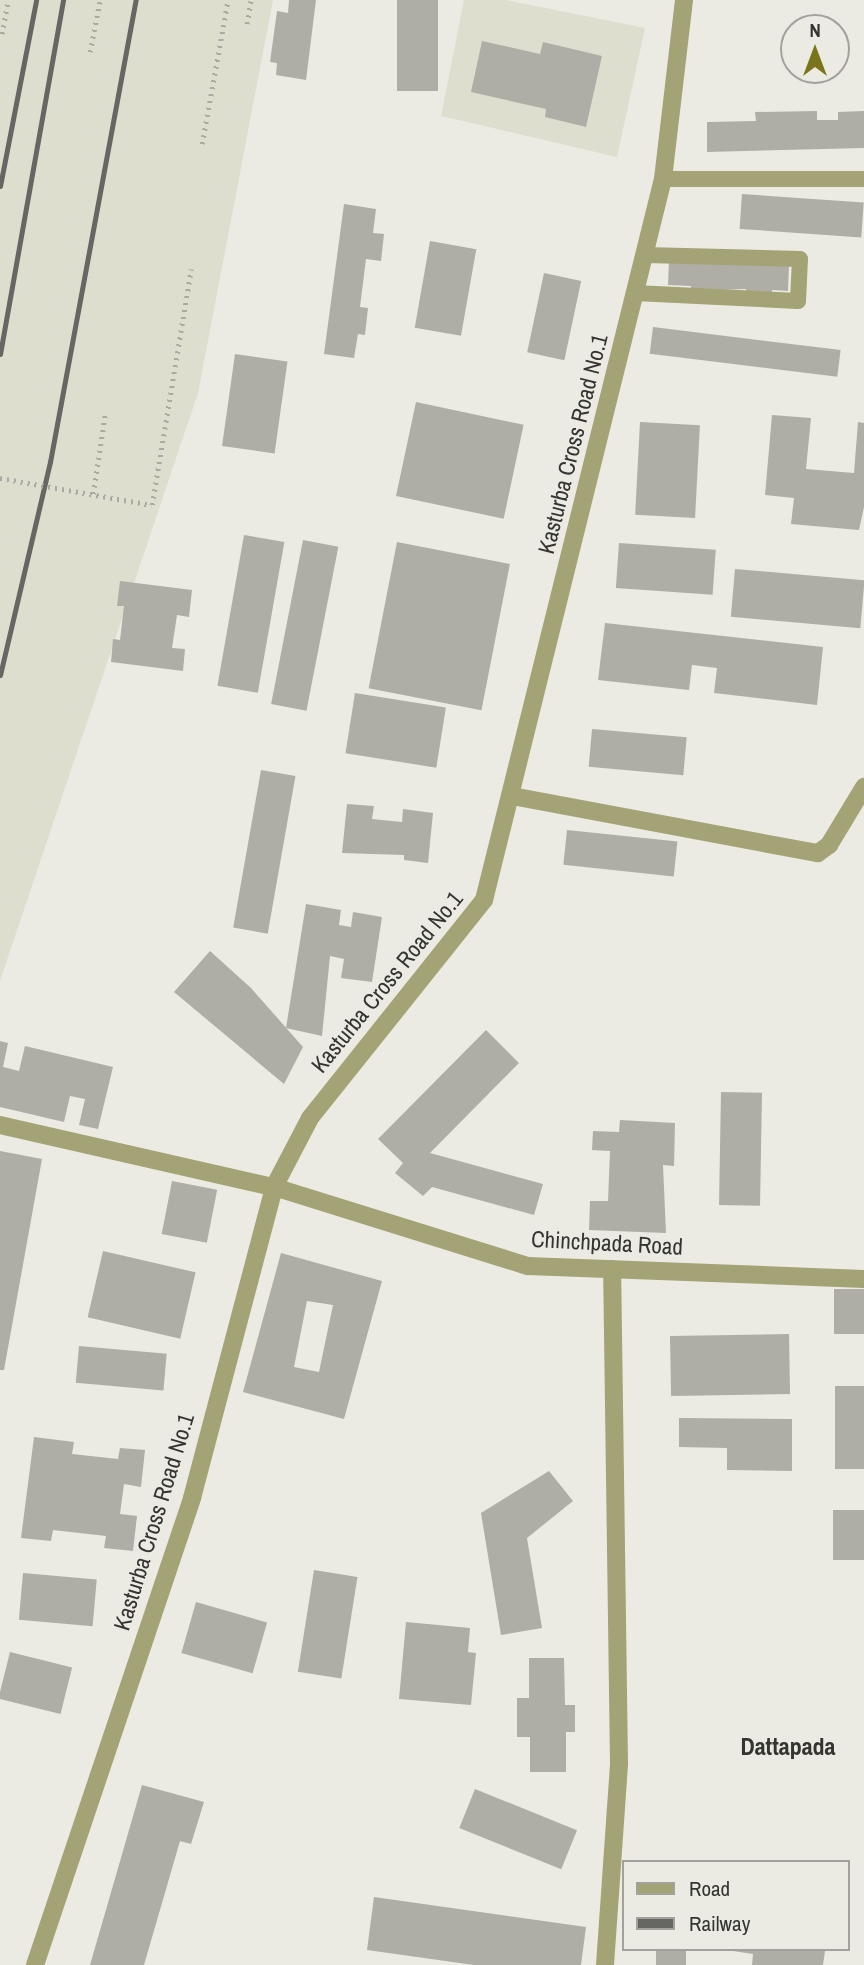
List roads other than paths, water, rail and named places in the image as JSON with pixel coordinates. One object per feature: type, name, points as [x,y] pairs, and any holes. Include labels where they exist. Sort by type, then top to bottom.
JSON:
[{"type":"street","name":"Kasturba Cross Road No.1","points":[[35,1965],[192,1498],[274,1187],[310,1118],[484,900],[512,796],[663,179],[684,0]]},
{"type":"street","points":[[512,796],[818,853],[829,845],[864,787]]},
{"type":"street","name":"Chinchpada Road","points":[[0,1125],[274,1187],[528,1266],[864,1279]]},
{"type":"street","points":[[605,1965],[619,1763],[612,1269]]},
{"type":"lane","points":[[663,179],[864,179]]},
{"type":"lane","points":[[635,293],[798,301],[800,260],[645,255]]},
{"type":"railway","points":[[0,186],[36,0]]},
{"type":"railway","points":[[0,354],[63,0]]},
{"type":"railway","points":[[0,675],[50,462],[136,0]]},
{"type":"district","name":"Dattapada","points":[[788,1747]]}]
